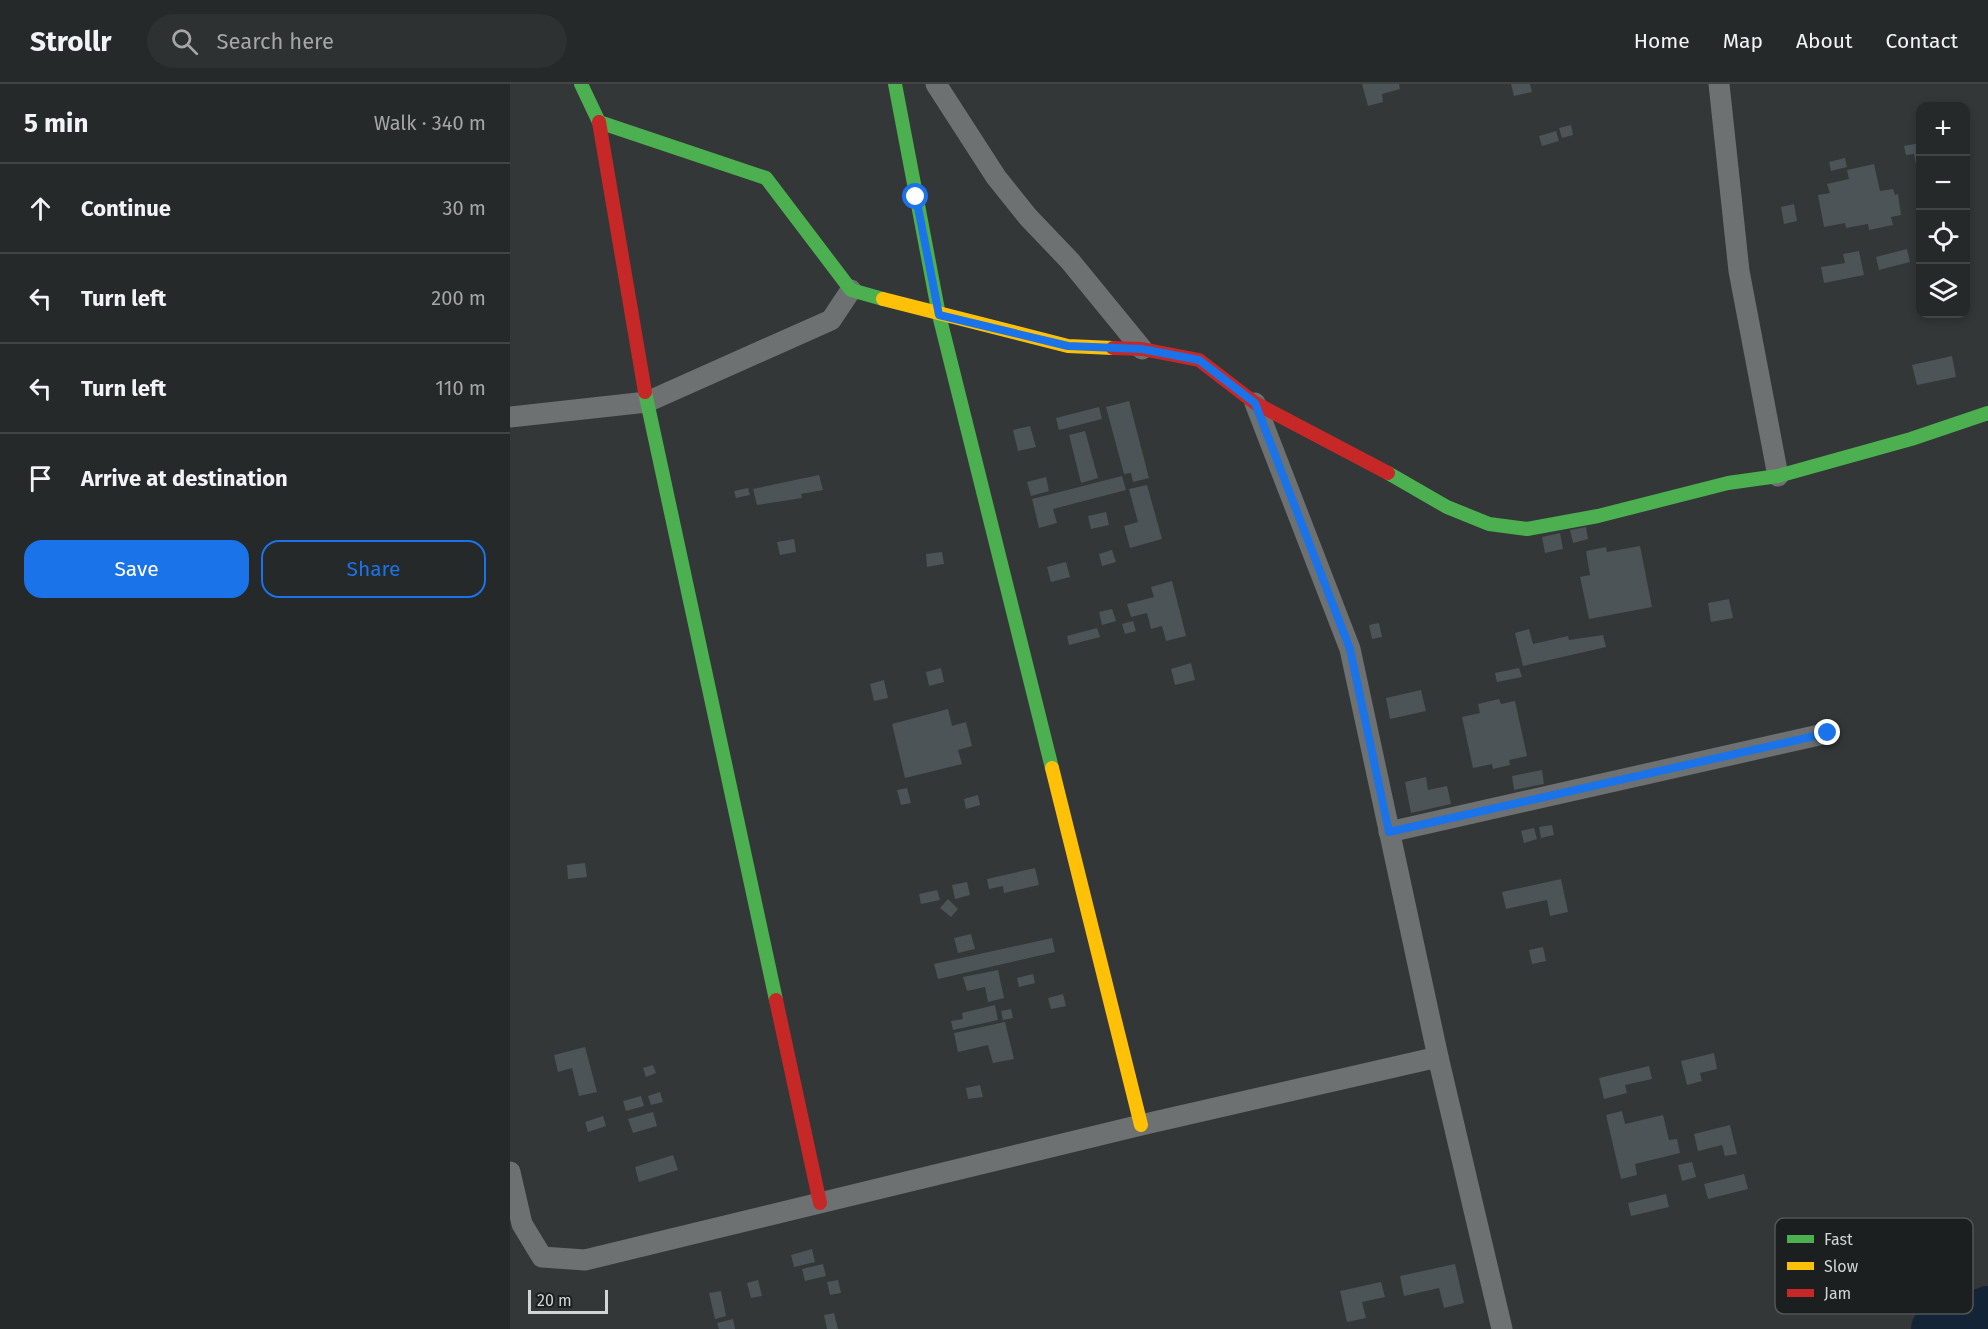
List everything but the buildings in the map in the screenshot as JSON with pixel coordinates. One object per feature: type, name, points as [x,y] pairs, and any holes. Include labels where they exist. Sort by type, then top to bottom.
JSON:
[{"type":"street","points":[[581,84],[599,122],[646,402],[820,1203]]},
{"type":"street","points":[[895,84],[939,315],[1141,1125]]},
{"type":"street","points":[[936,84],[996,177],[1028,218],[1070,261],[1142,349]]},
{"type":"street","points":[[1719,84],[1739,271],[1778,476]]},
{"type":"street","points":[[599,122],[766,178],[851,290],[939,315],[1068,346],[1142,349],[1199,360],[1255,403],[1361,458],[1447,507],[1489,524],[1527,529],[1598,516],[1681,493],[1728,483],[1778,476],[1911,439],[1988,413]]},
{"type":"street","points":[[510,417],[646,402],[831,320],[851,290]]},
{"type":"street","points":[[1255,403],[1350,649],[1438,1057],[1502,1329]]},
{"type":"street","points":[[1389,832],[1828,733]]},
{"type":"street","points":[[510,1172],[522,1224],[542,1257],[585,1260],[1141,1125],[1438,1057]]},
{"type":"waterway","points":[[1935,1329],[1988,1310]]},
{"type":"traffic: fast","points":[[581,84],[599,122],[766,178],[851,290],[883,299]]},
{"type":"traffic: fast","points":[[895,84],[939,315],[1052,768]]},
{"type":"traffic: fast","points":[[645,392],[776,1000]]},
{"type":"traffic: fast","points":[[1388,473],[1447,507],[1489,524],[1527,529],[1598,516],[1728,483],[1778,476],[1911,439],[1988,413]]},
{"type":"traffic: slow","points":[[883,299],[1068,346],[1113,348]]},
{"type":"traffic: slow","points":[[1052,768],[1141,1125]]},
{"type":"traffic: jam","points":[[599,122],[645,392]]},
{"type":"traffic: jam","points":[[1113,348],[1142,349],[1199,360],[1255,403],[1388,473]]},
{"type":"traffic: jam","points":[[776,1000],[820,1203]]},
{"type":"route","points":[[916,197],[939,315],[1068,346],[1142,349],[1199,360],[1255,403],[1350,649],[1389,832],[1828,733]]}]
